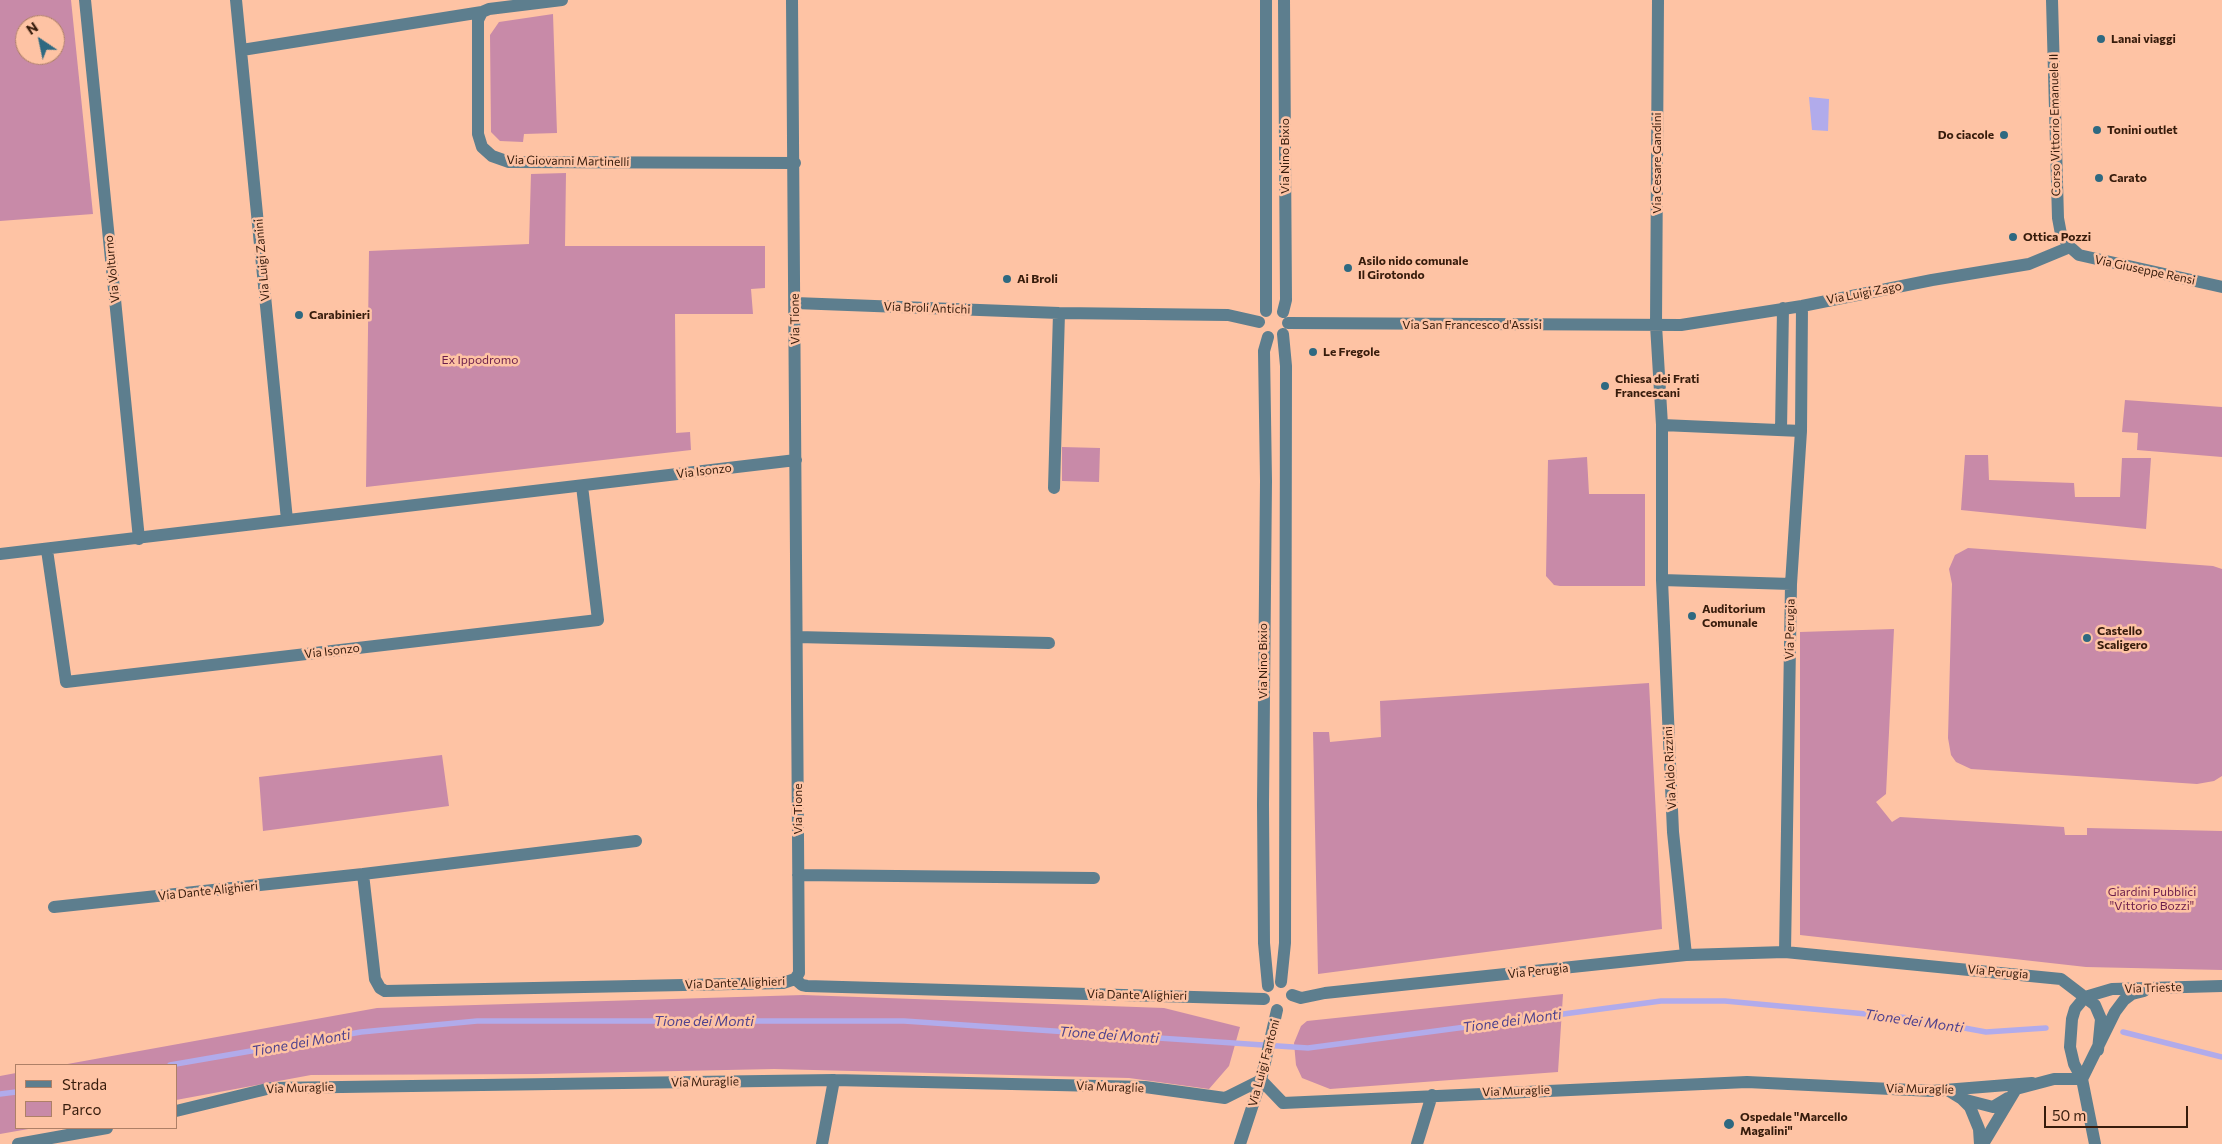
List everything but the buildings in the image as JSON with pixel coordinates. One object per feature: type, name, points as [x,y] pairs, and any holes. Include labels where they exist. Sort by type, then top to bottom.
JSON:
[{"type":"street","name":"Via Volturno","points":[[85,0],[139,539]]},
{"type":"street","name":"Via Luigi Zanini","points":[[236,0],[287,520]]},
{"type":"street","points":[[242,50],[562,0]]},
{"type":"street","name":"Via Tione","points":[[792,0],[795,163],[799,973],[795,979]]},
{"type":"street","name":"Via Nino Bixio","points":[[1266,0],[1266,311]]},
{"type":"street","name":"Via Nino Bixio","points":[[1275,984],[1285,943],[1286,300],[1284,0]]},
{"type":"street","name":"Via Cesare Gandini","points":[[1656,325],[1658,0]]},
{"type":"street","name":"Corso Vittorio Emanuele II","points":[[2052,0],[2058,218],[2062,234],[2070,247]]},
{"type":"street","name":"Via Giovanni Martinelli","points":[[482,12],[478,20],[477,29],[478,134],[482,147],[492,156],[508,162],[795,163]]},
{"type":"street","name":"Via Luigi Zago","points":[[1656,325],[1682,325],[1802,306],[1932,280],[2029,264],[2070,247]]},
{"type":"street","name":"Via Giuseppe Rensi","points":[[2070,247],[2079,255],[2094,259],[2222,287]]},
{"type":"street","name":"Via Broli Antichi","points":[[795,302],[1059,313],[1228,315],[1259,322]]},
{"type":"street","name":"Via Perugia","points":[[1785,952],[1791,584],[1801,431],[1802,306]]},
{"type":"street","points":[[1781,430],[1783,308]]},
{"type":"street","points":[[1275,309],[1285,323],[1276,338],[1268,336],[1261,330],[1259,322],[1266,311],[1275,309]]},
{"type":"street","points":[[1054,488],[1059,313]]},
{"type":"street","name":"Via San Francesco d'Assisi","points":[[1285,323],[1656,325]]},
{"type":"street","name":"Via Aldo Rizzini","points":[[1656,325],[1662,425],[1662,580],[1673,832],[1686,955]]},
{"type":"street","name":"Via Nino Bixio","points":[[1268,336],[1264,351],[1266,481],[1263,814],[1264,943],[1275,984]]},
{"type":"street","points":[[1662,425],[1801,431]]},
{"type":"street","name":"Via Isonzo","points":[[0,554],[47,550],[796,460]]},
{"type":"street","name":"Via Isonzo","points":[[47,550],[66,682],[598,620],[582,486]]},
{"type":"street","points":[[1662,580],[1791,584]]},
{"type":"street","points":[[797,638],[1049,643]]},
{"type":"street","name":"Via Dante Alighieri","points":[[54,907],[363,874],[636,841]]},
{"type":"street","name":"Via Dante Alighieri","points":[[363,874],[375,979],[380,988],[385,991],[783,983],[795,979],[807,986],[1264,999]]},
{"type":"street","points":[[798,875],[1094,878]]},
{"type":"street","name":"Via Perugia","points":[[1292,995],[1301,998],[1325,993],[1686,955],[1785,952],[2061,979],[2095,1005],[2101,1020],[2098,1050]]},
{"type":"street","points":[[1275,984],[1289,987],[1292,995],[1290,1004],[1278,1010],[1268,1007],[1264,999],[1275,984]]},
{"type":"street","name":"Via Trieste","points":[[2085,997],[2112,989],[2222,986]]},
{"type":"street","points":[[2082,1079],[2098,1050],[2115,1012],[2124,1000],[2132,994],[2156,987]]},
{"type":"street","points":[[2085,997],[2075,1009],[2072,1019],[2070,1047],[2074,1064],[2082,1079],[2095,1144]]},
{"type":"street","name":"Via Luigi Fantoni","points":[[1240,1144],[1261,1080],[1278,1010]]},
{"type":"street","name":"Via Muraglie","points":[[178,1111],[271,1088],[834,1080],[1145,1087],[1225,1098],[1261,1080],[1283,1103],[1747,1082],[1949,1091],[2054,1079],[2082,1079]]},
{"type":"street","points":[[822,1144],[834,1080]]},
{"type":"street","points":[[1981,1144],[2008,1098],[2016,1089],[2032,1083]]},
{"type":"street","points":[[1949,1091],[1962,1099],[1974,1116],[1981,1144]]},
{"type":"street","points":[[1417,1144],[1432,1095]]},
{"type":"street","name":"Via Muraglie","points":[[1962,1099],[1993,1107],[2008,1098]]},
{"type":"street","points":[[18,1144],[101,1129]]},
{"type":"green space","points":[[0,0],[71,0],[93,214],[0,221]]},
{"type":"green space","points":[[553,14],[557,133],[524,134],[523,142],[500,141],[491,132],[490,35],[499,22]]},
{"type":"green space","name":"Ex Ippodromo","points":[[566,173],[565,246],[765,246],[765,288],[751,289],[753,314],[675,314],[676,433],[690,432],[691,450],[366,487],[369,251],[529,244],[531,174]]},
{"type":"green space","points":[[2125,400],[2222,407],[2222,457],[2137,450],[2138,433],[2122,432]]},
{"type":"green space","points":[[1062,447],[1100,448],[1099,482],[1062,481]]},
{"type":"green space","points":[[1965,455],[1988,455],[1989,480],[2074,483],[2075,497],[2120,497],[2122,458],[2151,458],[2146,529],[1961,510]]},
{"type":"green space","points":[[1587,457],[1589,494],[1645,494],[1645,586],[1560,586],[1554,585],[1546,576],[1548,460]]},
{"type":"green space","points":[[1968,548],[2213,566],[2222,569],[2222,776],[2214,781],[2197,784],[1971,769],[1956,762],[1951,755],[1948,738],[1952,584],[1949,569],[1955,555]]},
{"type":"green space","name":"Giardini Pubblici \"Vittorio Bozzi\"","points":[[1894,629],[1886,794],[1876,802],[1892,822],[1900,817],[2064,827],[2065,835],[2087,835],[2087,828],[2222,831],[2222,970],[2086,967],[1800,935],[1800,632]]},
{"type":"green space","points":[[1649,683],[1662,929],[1318,974],[1313,732],[1329,732],[1330,742],[1381,737],[1380,701]]},
{"type":"green space","points":[[442,755],[449,806],[263,831],[259,777]]},
{"type":"green space","points":[[1563,994],[1558,1072],[1330,1089],[1302,1078],[1296,1065],[1294,1043],[1301,1026],[1307,1021]]},
{"type":"green space","points":[[803,995],[1164,1008],[1240,1027],[1229,1066],[1209,1089],[1129,1078],[774,1069],[535,1074],[311,1075],[178,1100],[178,1064],[68,1064],[377,1008]]},
{"type":"green space","points":[[15,1073],[15,1129],[28,1129],[0,1134],[0,1076]]},
{"type":"shaded area","points":[[1809,97],[1829,99],[1828,131],[1812,130]]},
{"type":"waterway","name":"Tione dei Monti","points":[[176,1064],[361,1032],[477,1021],[904,1021],[1308,1048],[1661,1001],[1725,1001],[1910,1018],[1986,1032],[2046,1028]]},
{"type":"waterway","points":[[2123,1032],[2222,1057]]},
{"type":"waterway","name":"Tione dei Monti","points":[[0,1094],[15,1092]]},
{"type":"place","name":"Lanai viaggi","points":[[2101,39]]},
{"type":"place","name":"Tonini outlet","points":[[2097,130]]},
{"type":"place","name":"Do ciacole","points":[[2004,135]]},
{"type":"place","name":"Carato","points":[[2099,178]]},
{"type":"place","name":"Ottica Pozzi","points":[[2013,237]]},
{"type":"place","name":"Asilo nido comunale Il Girotondo","points":[[1348,268]]},
{"type":"place","name":"Ai Broli","points":[[1007,279]]},
{"type":"place","name":"Carabinieri","points":[[299,315]]},
{"type":"place","name":"Le Fregole","points":[[1313,352]]},
{"type":"place","name":"Chiesa dei Frati Francescani","points":[[1605,386]]},
{"type":"place","name":"Auditorium Comunale","points":[[1692,616]]},
{"type":"place","name":"Castello Scaligero","points":[[2087,638]]},
{"type":"place","name":"Ospedale \"Marcello Magalini\"","points":[[1729,1124]]}]
